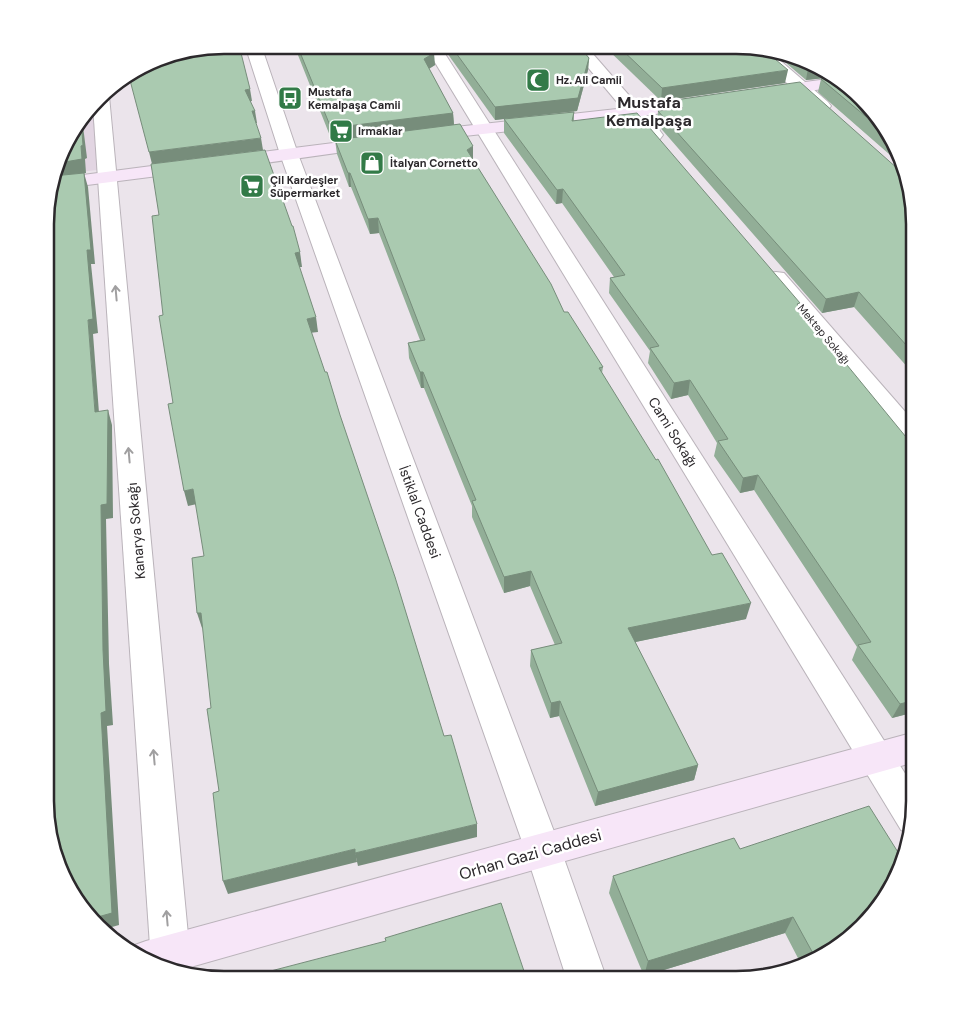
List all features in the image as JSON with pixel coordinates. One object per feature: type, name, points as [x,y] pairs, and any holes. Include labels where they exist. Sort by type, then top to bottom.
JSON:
[{"type":"main road","points":[[751,94],[831,83]]},
{"type":"main road","points":[[416,137],[635,112],[732,97]]},
{"type":"main road","points":[[59,184],[386,141]]},
{"type":"main road","name":"Orhan Gazi Caddesi","points":[[163,960],[543,850],[906,749]]},
{"type":"street","name":"İstiklal Caddesi","points":[[256,54],[289,154],[543,850],[584,971]]},
{"type":"street","name":"Cami Sokağı","points":[[437,54],[906,806]]},
{"type":"street","points":[[585,54],[666,150]]},
{"type":"street","points":[[766,57],[836,119]]},
{"type":"street","name":"Kanarya Sokağı","points":[[102,106],[162,959]]},
{"type":"street","name":"Mektep Sokağı","points":[[762,261],[906,429]]},
{"type":"shaded area","points":[[94,114],[97,170],[62,174],[77,139]]},
{"type":"building","points":[[213,54],[241,54],[250,89],[245,90],[255,111],[252,111],[261,138],[149,152],[131,82],[139,77],[159,67],[191,57]]},
{"type":"building","points":[[301,54],[432,54],[424,59],[453,113],[331,128]]},
{"type":"building","name":"Hz. Ali Camii","points":[[457,54],[586,54],[589,58],[578,98],[495,107]]},
{"type":"building","points":[[626,54],[758,55],[774,59],[788,70],[662,88]]},
{"type":"building","points":[[821,79],[824,79],[840,89],[873,122]]},
{"type":"building","points":[[800,82],[896,168],[903,191],[906,213],[906,345],[859,292],[826,299],[658,111],[683,108],[675,100]]},
{"type":"building","points":[[574,112],[572,121],[637,113],[800,303],[797,304],[906,437],[906,702],[900,704],[858,645],[871,642],[758,475],[743,478],[718,441],[728,439],[690,380],[674,383],[650,348],[659,346],[610,278],[625,275],[563,189],[557,190],[504,119]]},
{"type":"building","points":[[460,124],[473,146],[467,150],[551,284],[564,312],[568,312],[603,367],[599,368],[656,460],[658,459],[712,555],[722,553],[751,603],[628,628],[698,765],[598,792],[560,701],[551,703],[531,650],[562,643],[531,571],[504,577],[472,501],[476,500],[423,372],[420,372],[408,343],[425,340],[378,218],[368,219],[335,140]]},
{"type":"building","points":[[82,130],[83,145],[81,146],[82,159],[66,162]]},
{"type":"building","points":[[265,150],[293,226],[300,252],[295,253],[316,317],[307,319],[325,372],[327,372],[395,577],[444,736],[451,735],[477,824],[355,853],[355,849],[223,881],[213,793],[219,791],[207,709],[211,708],[201,613],[197,613],[192,558],[204,556],[193,489],[184,491],[168,404],[173,403],[159,316],[163,315],[152,216],[159,215],[151,164]]},
{"type":"building","points":[[84,173],[91,250],[87,250],[93,319],[88,320],[95,412],[108,410],[107,504],[101,505],[103,650],[106,711],[101,713],[112,913],[100,916],[89,905],[71,876],[57,834],[54,812],[54,224],[55,202],[62,175]]},
{"type":"building","points":[[869,806],[898,852],[878,895],[864,913],[848,929],[813,953],[793,917],[648,961],[613,876],[734,838],[740,849]]},
{"type":"building","points":[[501,903],[524,971],[271,971],[386,941],[385,938]]},
{"type":"place","name":"Hz. Ali Camii","points":[[538,80]]},
{"type":"place","name":"Mustafa Kemalpaşa Camii","points":[[290,98]]},
{"type":"place","name":"Irmaklar","points":[[341,131]]},
{"type":"place","name":"İtalyan Cornetto","points":[[372,163]]},
{"type":"place","name":"Çil Kardeşler Süpermarket","points":[[252,186]]},
{"type":"district","name":"Mustafa Kemalpaşa","points":[[649,111]]}]
